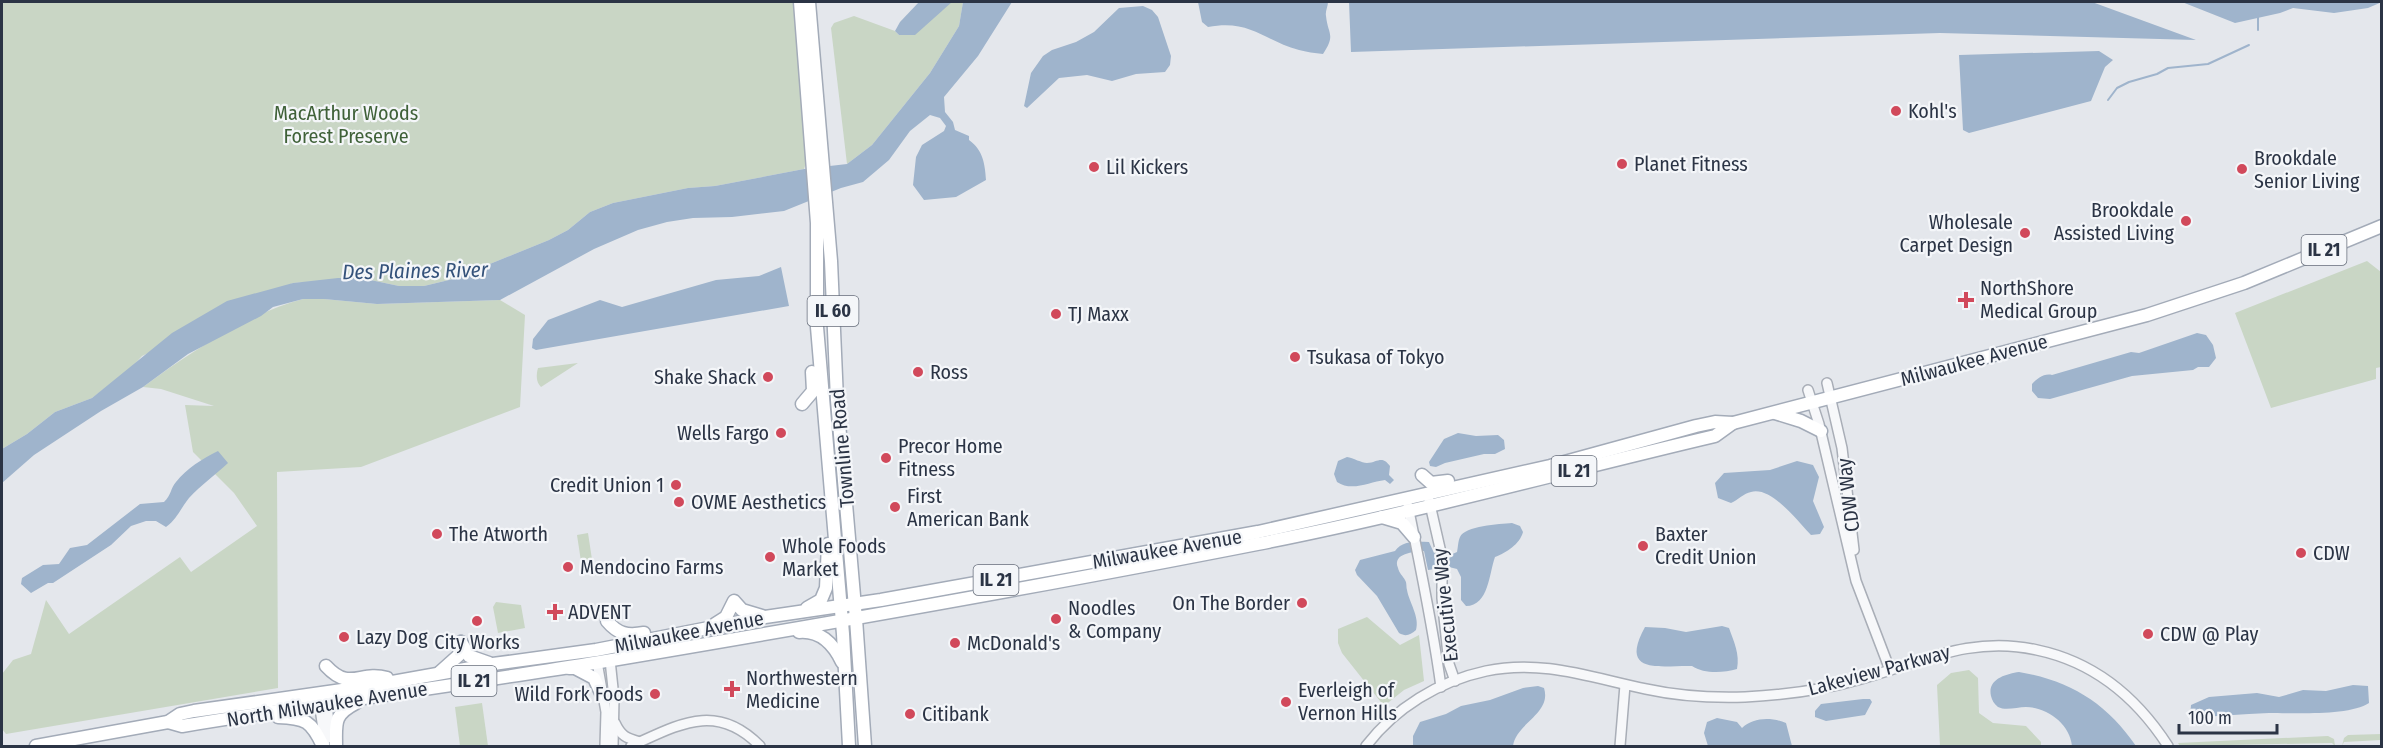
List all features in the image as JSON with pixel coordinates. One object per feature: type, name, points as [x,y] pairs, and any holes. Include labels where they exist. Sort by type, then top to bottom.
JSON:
[{"type":"main road","name":"IL 60","points":[[800,2],[817,151]]},
{"type":"main road","name":"IL 60","points":[[809,2],[817,151]]},
{"type":"main road","name":"Townline Road","points":[[817,151],[865,747]]},
{"type":"main road","name":"Townline Road","points":[[822,222],[816,296],[849,746]]},
{"type":"main road","name":"Milwaukee Avenue","points":[[1428,499],[1696,426],[1715,422],[1733,423],[2147,315],[2244,283],[2382,226]]},
{"type":"main road","points":[[802,404],[813,391],[811,309],[816,296]]},
{"type":"main road","points":[[1773,413],[1802,421],[1821,431]]},
{"type":"main road","points":[[801,611],[821,600],[826,588],[828,552],[819,438],[824,420]]},
{"type":"main road","name":"Milwaukee Avenue","points":[[597,656],[683,634],[765,617],[881,600],[1408,504],[1714,436],[1733,423]]},
{"type":"main road","points":[[1422,475],[1435,484],[1492,471],[1530,470]]},
{"type":"main road","name":"Milwaukee Avenue","points":[[629,656],[856,619],[1260,543],[1378,517],[1408,504]]},
{"type":"main road","points":[[1378,517],[1402,523],[1414,538]]},
{"type":"main road","points":[[853,577],[864,592],[881,600]]},
{"type":"main road","points":[[709,628],[726,617],[734,602],[742,610],[765,617]]},
{"type":"main road","points":[[607,621],[618,632],[630,636],[667,629],[683,634]]},
{"type":"main road","points":[[729,641],[805,632],[827,639],[837,651],[845,668]]},
{"type":"main road","points":[[439,672],[459,655],[461,642],[469,656],[493,664]]},
{"type":"main road","name":"North Milwaukee Avenue","points":[[168,722],[182,726],[323,705],[555,668],[597,656]]},
{"type":"main road","name":"North Milwaukee Avenue","points":[[36,747],[168,722],[180,714],[397,681],[439,672],[493,664],[597,656],[610,660],[629,656]]},
{"type":"main road","points":[[326,666],[344,680],[380,676],[397,681]]},
{"type":"main road","points":[[555,668],[574,668],[594,678],[601,693]]},
{"type":"main road","points":[[334,747],[336,726],[342,712],[361,701],[392,694]]},
{"type":"main road","points":[[244,717],[303,720],[311,726],[324,747]]},
{"type":"street","name":"CDW Way","points":[[1827,383],[1842,448],[1855,556],[1868,601],[1864,607]]},
{"type":"street","name":"CDW Way","points":[[1808,390],[1821,431],[1855,577],[1864,607],[1890,670]]},
{"type":"street","name":"Executive Way","points":[[1428,499],[1441,551],[1442,598],[1449,664],[1455,681]]},
{"type":"street","name":"Executive Way","points":[[1408,504],[1428,603],[1441,687]]},
{"type":"street","name":"Lakeview Parkway","points":[[1366,747],[1401,711],[1441,687],[1487,671],[1534,666],[1557,668],[1625,685],[1676,694],[1744,697],[1826,688],[1939,654],[1980,646],[2020,647],[2053,654],[2097,674],[2121,691],[2150,720],[2168,747]]},
{"type":"street","points":[[597,656],[601,693],[606,712],[604,747]]},
{"type":"street","points":[[610,660],[615,722],[613,747]]},
{"type":"street","points":[[1620,747],[1625,685]]},
{"type":"street","points":[[321,692],[334,747]]},
{"type":"street","points":[[323,705],[324,747]]},
{"type":"street","points":[[615,722],[620,733],[635,744],[674,726],[698,720],[728,724],[747,735],[760,747]]},
{"type":"green space","name":"MacArthur Woods Forest Preserve","points":[[2,2],[794,2],[807,160],[804,169],[613,203],[590,212],[568,230],[549,240],[453,279],[424,286],[399,286],[361,278],[293,283],[142,356],[130,369],[92,398],[55,412],[27,434],[2,449]]},
{"type":"green space","points":[[952,2],[963,2],[959,26],[930,73],[872,145],[847,164],[831,28],[834,23],[854,16],[895,31],[899,35]]},
{"type":"green space","points":[[2367,261],[2381,272],[2381,367],[2376,368],[2376,379],[2271,408],[2235,313]]},
{"type":"green space","points":[[303,299],[377,304],[500,300],[525,315],[520,407],[361,467],[277,472],[278,688],[6,734],[2,729],[2,674],[13,660],[31,654],[46,600],[69,634],[180,557],[191,572],[257,526],[234,493],[193,452],[185,405],[214,406],[161,389],[143,387],[199,348],[241,324],[282,305]]},
{"type":"green space","points":[[578,363],[541,387],[538,383],[538,368]]},
{"type":"green space","points":[[588,533],[593,566],[582,568],[577,535]]},
{"type":"green space","points":[[496,602],[521,605],[525,628],[498,633],[493,607]]},
{"type":"green space","points":[[1367,617],[1400,645],[1419,635],[1424,681],[1404,690],[1384,706],[1342,653],[1338,643],[1338,629]]},
{"type":"green space","points":[[1969,670],[1978,678],[1979,713],[1993,723],[2026,726],[2041,742],[2041,746],[1940,746],[1937,685],[1951,673]]},
{"type":"green space","points":[[482,703],[488,746],[460,746],[455,707]]},
{"type":"green space","points":[[2381,734],[2381,740],[2344,742],[2342,746],[2344,738],[2348,735]]},
{"type":"green space","points":[[2328,736],[2334,739],[2335,746],[2332,743],[2180,746],[2178,743]]},
{"type":"water","points":[[919,2],[952,2],[915,35],[899,35],[895,31],[900,22]]},
{"type":"water","points":[[963,2],[1012,2],[978,56],[944,97],[945,112],[953,122],[955,130],[969,136],[969,140],[980,153],[985,168],[986,180],[956,197],[924,200],[913,185],[916,157],[922,145],[944,131],[946,126],[940,118],[930,115],[910,131],[889,160],[863,182],[841,188],[784,211],[732,217],[693,218],[638,230],[594,249],[500,300],[377,304],[303,299],[273,307],[261,316],[188,354],[143,387],[101,411],[34,455],[2,483],[2,449],[27,434],[55,412],[92,398],[172,333],[227,301],[293,283],[338,278],[361,278],[399,286],[424,286],[453,279],[549,240],[568,230],[590,212],[613,203],[688,188],[715,186],[804,169],[847,164],[872,145],[930,73],[959,26]]},
{"type":"water","points":[[1198,2],[1328,2],[1326,14],[1329,42],[1323,54],[1286,46],[1246,28],[1222,25],[1208,27],[1202,22]]},
{"type":"water","points":[[1349,2],[2092,2],[2196,40],[1940,33],[1351,52]]},
{"type":"water","points":[[2182,2],[2382,2],[2368,8],[2334,13],[2293,8],[2235,23]]},
{"type":"water","points":[[1143,6],[1152,10],[1158,17],[1171,56],[1170,65],[1165,72],[1136,74],[1112,81],[1087,75],[1059,78],[1027,108],[1024,106],[1031,73],[1043,56],[1094,32],[1119,8]]},
{"type":"water","points":[[2099,51],[2113,60],[2105,67],[2091,101],[1969,133],[1963,130],[1959,55]]},
{"type":"water","points":[[781,267],[789,306],[536,350],[532,348],[533,339],[548,320],[600,300],[622,307],[716,280],[759,276]]},
{"type":"water","points":[[2197,333],[2206,335],[2213,345],[2216,358],[2209,367],[2132,376],[2050,399],[2038,398],[2032,391],[2032,384],[2043,376],[2131,352],[2139,353]]},
{"type":"water","points":[[1458,433],[1476,436],[1498,435],[1504,440],[1505,449],[1495,454],[1484,454],[1436,467],[1430,466],[1429,462],[1444,439]]},
{"type":"water","points":[[218,451],[228,463],[194,493],[166,527],[156,521],[146,521],[131,526],[111,545],[53,583],[48,583],[31,593],[21,584],[22,578],[43,565],[59,564],[70,548],[87,545],[140,504],[164,502],[185,472]]},
{"type":"water","points":[[1347,457],[1367,463],[1385,461],[1390,466],[1389,475],[1394,480],[1390,484],[1385,480],[1361,486],[1343,485],[1337,482],[1334,474],[1338,461]]},
{"type":"water","points":[[1797,461],[1813,465],[1819,477],[1813,501],[1824,527],[1820,534],[1811,535],[1768,494],[1751,492],[1731,503],[1718,498],[1715,483],[1724,473],[1770,470]]},
{"type":"water","points":[[1512,523],[1520,526],[1523,532],[1512,548],[1495,557],[1484,595],[1474,605],[1466,606],[1461,600],[1461,577],[1457,569],[1449,567],[1428,570],[1424,551],[1405,554],[1398,559],[1399,570],[1406,581],[1408,595],[1417,620],[1416,630],[1408,635],[1399,633],[1377,596],[1355,570],[1360,560],[1395,551],[1398,547],[1410,542],[1429,542],[1434,553],[1448,556],[1457,552],[1460,537],[1468,530]]},
{"type":"water","points":[[1722,626],[1729,628],[1735,643],[1738,658],[1737,669],[1714,672],[1692,666],[1657,666],[1640,661],[1637,654],[1638,643],[1645,627],[1686,632]]},
{"type":"water","points":[[2019,672],[2055,681],[2086,696],[2112,718],[2136,746],[2072,746],[2062,724],[2042,710],[2026,707],[2004,709],[1998,707],[1991,697],[1992,685],[2003,676]]},
{"type":"water","points":[[2353,685],[2368,686],[2369,703],[2335,712],[2259,713],[2190,718],[2191,705],[2209,697],[2257,693],[2279,697],[2303,690],[2326,691]]},
{"type":"water","points":[[1538,686],[1544,688],[1543,705],[1520,731],[1513,746],[1413,746],[1413,736],[1420,722],[1446,714],[1461,706],[1490,700],[1523,688]]},
{"type":"water","points":[[1870,699],[1872,702],[1865,715],[1826,721],[1815,717],[1815,711],[1821,704]]},
{"type":"water","points":[[1717,718],[1737,722],[1742,728],[1746,724],[1763,719],[1786,723],[1792,746],[1708,746],[1704,733],[1707,722]]},
{"type":"waterway","points":[[2258,15],[2258,30]]},
{"type":"waterway","points":[[2108,100],[2117,88],[2129,82],[2157,74],[2168,68],[2208,64],[2249,45]]},
{"type":"place","name":"Kohl's","points":[[1896,111]]},
{"type":"place","name":"Planet Fitness","points":[[1622,164]]},
{"type":"place","name":"Lil Kickers","points":[[1094,167]]},
{"type":"place","name":"Brookdale Senior Living","points":[[2242,169]]},
{"type":"place","name":"Brookdale Assisted Living","points":[[2186,221]]},
{"type":"place","name":"Wholesale Carpet Design","points":[[2025,233]]},
{"type":"place","name":"NorthShore Medical Group","points":[[1966,300]]},
{"type":"place","name":"TJ Maxx","points":[[1056,314]]},
{"type":"place","name":"Tsukasa of Tokyo","points":[[1295,357]]},
{"type":"place","name":"Ross","points":[[918,372]]},
{"type":"place","name":"Shake Shack","points":[[768,377]]},
{"type":"place","name":"Wells Fargo","points":[[781,433]]},
{"type":"place","name":"Precor Home Fitness","points":[[886,458]]},
{"type":"place","name":"Credit Union 1","points":[[676,485]]},
{"type":"place","name":"OVME Aesthetics","points":[[679,502]]},
{"type":"place","name":"First American Bank","points":[[895,507]]},
{"type":"place","name":"The Atworth","points":[[437,534]]},
{"type":"place","name":"Baxter Credit Union","points":[[1643,546]]},
{"type":"place","name":"CDW","points":[[2301,553]]},
{"type":"place","name":"Whole Foods Market","points":[[770,557]]},
{"type":"place","name":"Mendocino Farms","points":[[568,567]]},
{"type":"place","name":"On The Border","points":[[1302,603]]},
{"type":"place","name":"ADVENT","points":[[555,612]]},
{"type":"place","name":"Noodles & Company","points":[[1056,619]]},
{"type":"place","name":"City Works","points":[[477,621]]},
{"type":"place","name":"CDW @ Play","points":[[2148,634]]},
{"type":"place","name":"Lazy Dog","points":[[344,637]]},
{"type":"place","name":"McDonald's","points":[[955,643]]},
{"type":"place","name":"Northwestern Medicine","points":[[732,689]]},
{"type":"place","name":"Wild Fork Foods","points":[[655,694]]},
{"type":"place","name":"Everleigh of Vernon Hills","points":[[1286,702]]},
{"type":"place","name":"Citibank","points":[[910,714]]},
{"type":"water label","name":"Des Plaines River","points":[[415,271]]}]
